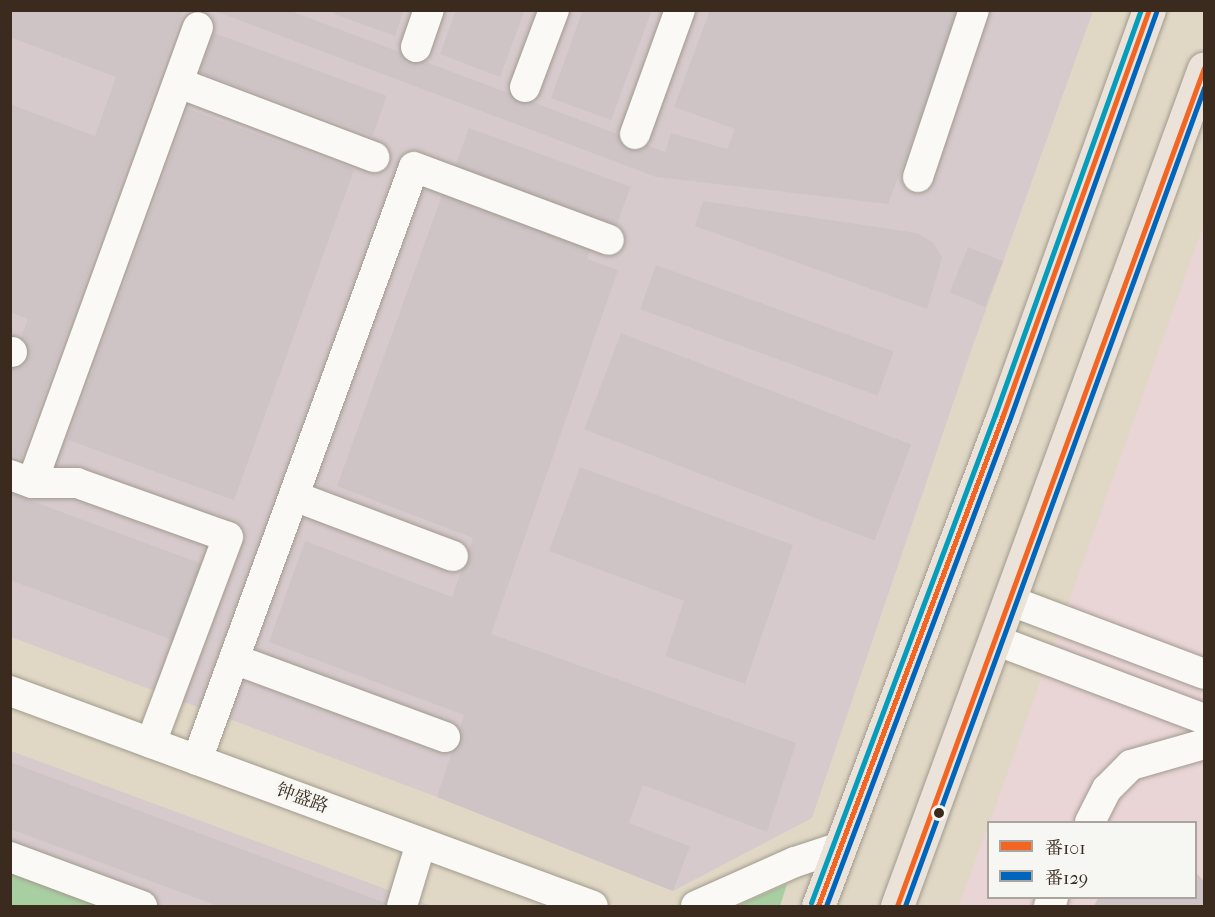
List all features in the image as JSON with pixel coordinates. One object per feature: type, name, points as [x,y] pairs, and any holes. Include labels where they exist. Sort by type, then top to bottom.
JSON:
[{"type":"highway","points":[[818,906],[1002,418],[1149,10]]},
{"type":"highway","points":[[897,906],[1011,601],[1204,68]]},
{"type":"street","points":[[416,47],[429,10]]},
{"type":"street","points":[[525,87],[554,10]]},
{"type":"street","points":[[635,134],[680,10]]},
{"type":"street","points":[[918,177],[974,10]]},
{"type":"street","points":[[151,743],[228,537],[77,483],[21,479],[179,83],[198,27]]},
{"type":"street","points":[[179,83],[374,157]]},
{"type":"street","points":[[197,760],[414,167],[609,240]]},
{"type":"street","points":[[294,496],[453,556]]},
{"type":"street","points":[[1011,601],[1204,674]]},
{"type":"street","points":[[995,640],[1204,719]]},
{"type":"street","points":[[234,659],[445,736]]},
{"type":"street","name":"钟盛路","points":[[10,691],[593,906]]},
{"type":"street","points":[[1091,821],[1107,789],[1131,765],[1204,744]]},
{"type":"street","points":[[402,906],[421,843]]},
{"type":"street","points":[[696,906],[795,862],[841,847]]},
{"type":"street","points":[[10,857],[142,906]]},
{"type":"shaded area","points":[[10,11],[1093,11],[971,351],[812,818],[673,891],[437,797],[11,637]]},
{"type":"shaded area","points":[[1204,224],[1204,906],[959,906],[987,828],[987,899],[1197,899],[1197,821],[990,821]]},
{"type":"shaded area","points":[[11,751],[432,906],[11,906]]},
{"type":"green space","points":[[11,871],[103,906],[11,906]]},
{"type":"green space","points":[[787,884],[780,906],[737,906]]},
{"type":"building","points":[[10,10],[183,10],[21,458],[10,454],[10,368],[28,319],[10,312],[10,104],[95,136],[116,77],[10,37]]},
{"type":"building","points":[[212,10],[288,10],[665,152],[671,133],[727,149],[735,129],[674,107],[710,10],[962,10],[888,204],[656,177]]},
{"type":"building","points":[[336,10],[404,10],[395,36],[334,14]]},
{"type":"building","points":[[456,10],[525,10],[500,77],[440,54]]},
{"type":"building","points":[[583,10],[652,10],[611,120],[551,98]]},
{"type":"building","points":[[214,33],[387,96],[373,135],[200,72]]},
{"type":"building","points":[[188,109],[354,170],[234,500],[68,440]]},
{"type":"building","points":[[469,128],[631,187],[617,225],[455,167]]},
{"type":"building","points":[[445,187],[594,241],[587,259],[618,270],[491,634],[796,743],[767,832],[643,785],[629,823],[690,846],[673,891],[437,797],[464,715],[269,642],[305,541],[452,597],[473,538],[337,486]]},
{"type":"building","points":[[703,201],[917,233],[934,243],[942,258],[927,309],[695,226]]},
{"type":"building","points":[[968,247],[1003,261],[985,307],[950,292]]},
{"type":"building","points":[[656,265],[894,352],[878,396],[640,309]]},
{"type":"building","points":[[621,333],[911,444],[874,541],[584,429]]},
{"type":"building","points":[[580,467],[793,545],[745,684],[665,656],[684,601],[549,551]]},
{"type":"building","points":[[10,493],[208,566],[181,643],[10,580]]},
{"type":"building","points":[[10,762],[388,904],[387,906],[218,906],[10,829]]},
{"type":"building","points":[[1197,874],[1204,881],[1204,906],[1094,906],[1098,899],[1197,899]]},
{"type":"transit line","points":[[811,903],[995,415],[1141,10]]},
{"type":"transit line","name":"番101","points":[[818,906],[1002,418],[1149,10]]},
{"type":"transit line","name":"番129","points":[[826,906],[1009,421],[1156,13]]},
{"type":"transit line","name":"番101","points":[[897,906],[1204,68]]},
{"type":"transit line","name":"番129","points":[[905,906],[1204,88]]}]
